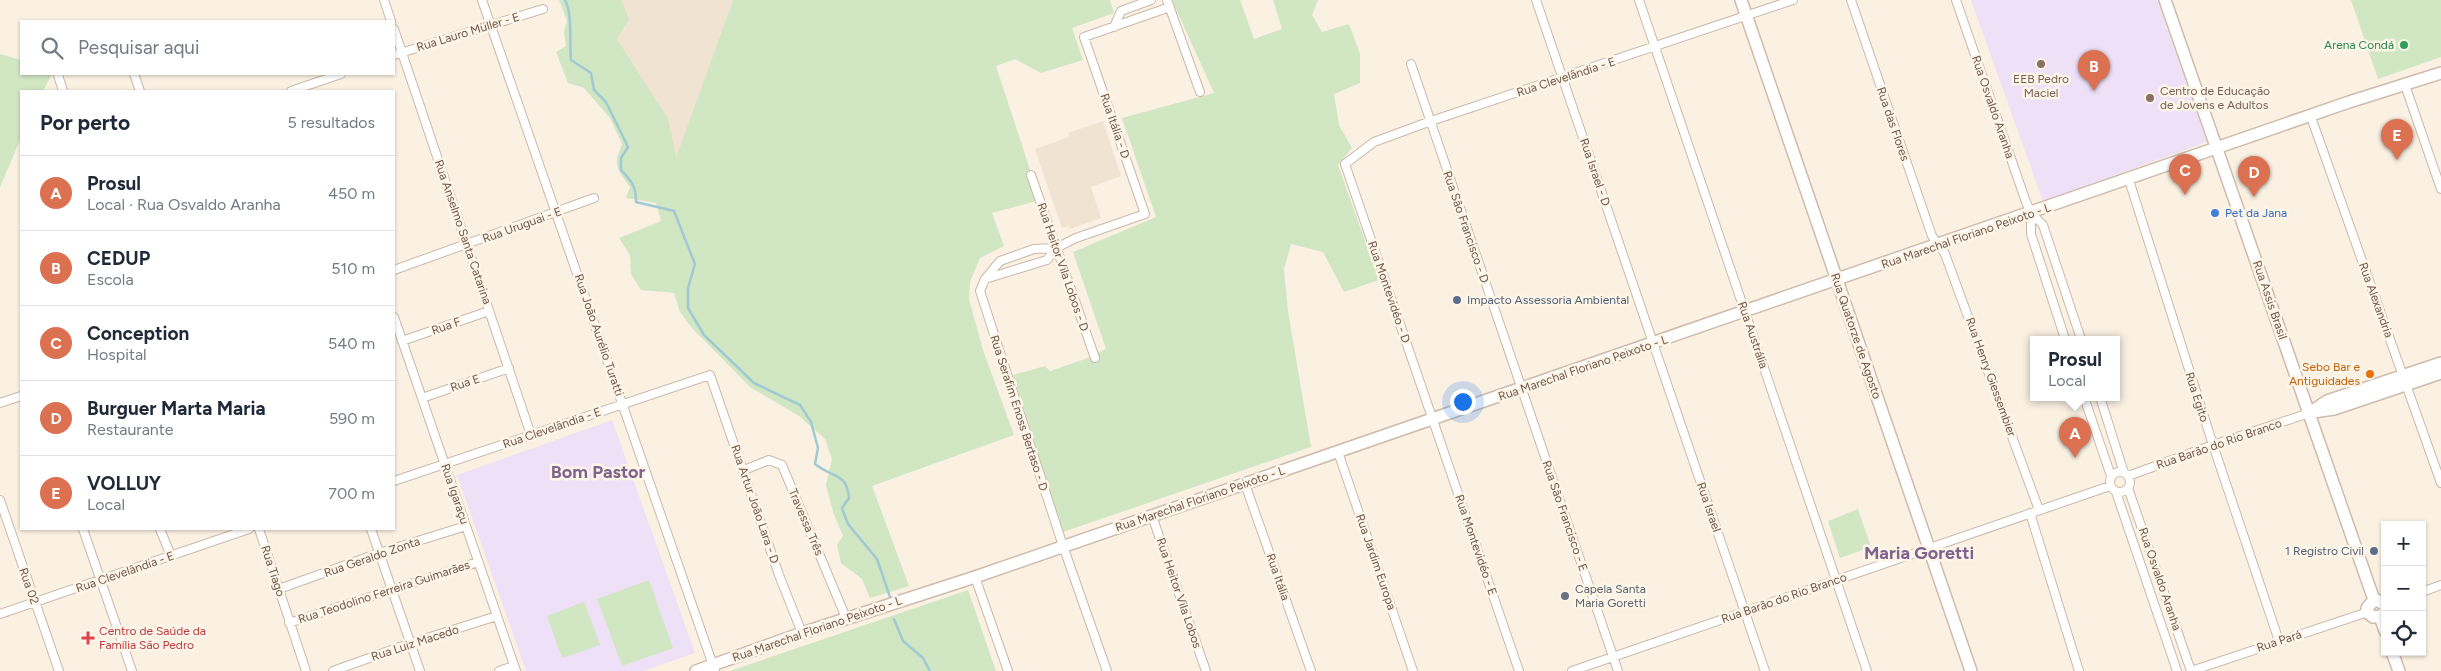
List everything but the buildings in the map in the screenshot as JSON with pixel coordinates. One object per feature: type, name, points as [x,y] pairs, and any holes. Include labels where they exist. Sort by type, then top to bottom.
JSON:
[{"type":"street","points":[[384,0],[391,20]]},
{"type":"street","name":"Rua João Aurélio Turatti","points":[[482,0],[714,668]]},
{"type":"street","points":[[1114,27],[1121,11],[1151,0]]},
{"type":"street","name":"Rua Israel - D","points":[[1536,0],[1654,343]]},
{"type":"street","name":"Rua Austrália","points":[[1639,0],[1867,671]]},
{"type":"street","name":"Rua Quatorze de Agosto","points":[[1742,0],[1971,671]]},
{"type":"street","name":"Rua Clevelândia - E","points":[[1345,164],[1374,142],[1431,121],[1792,0]]},
{"type":"street","name":"Rua das Flores","points":[[1851,0],[1932,236],[1939,245]]},
{"type":"street","name":"Rua Osvaldo Aranha","points":[[1956,0],[2031,213],[2031,234],[2064,336]]},
{"type":"street","name":"Rua Assis Brasil","points":[[2165,0],[2374,600]]},
{"type":"street","points":[[1114,27],[1168,4],[1200,92]]},
{"type":"street","name":"Rua Lauro Müller - E","points":[[398,54],[490,24],[543,10]]},
{"type":"street","name":"Rua Itália - D","points":[[1056,248],[1076,238],[1145,214],[1084,37],[1114,27]]},
{"type":"street","name":"Rua Anselmo Santa Catarina","points":[[395,35],[398,54],[490,311],[531,435]]},
{"type":"street","name":"Rua São Francisco - D","points":[[1411,64],[1522,389]]},
{"type":"street","name":"Rua Marechal Floriano Peixoto - L","points":[[696,671],[714,668],[802,633],[975,577],[2441,73]]},
{"type":"street","points":[[58,75],[64,90]]},
{"type":"street","points":[[134,75],[140,90]]},
{"type":"street","points":[[297,90],[314,87],[339,75]]},
{"type":"street","points":[[2405,85],[2441,189]]},
{"type":"street","name":"Rua Alexandria","points":[[2311,117],[2441,484]]},
{"type":"street","name":"Rua Montevidéo - D","points":[[1345,164],[1432,420]]},
{"type":"street","name":"Rua Heitor Vila Lobos - D","points":[[1031,176],[1095,358]]},
{"type":"street","name":"Rua Egito","points":[[2128,180],[2212,445],[2279,641]]},
{"type":"street","name":"Rua Uruguai - E","points":[[395,270],[594,198]]},
{"type":"street","name":"Rua Osvaldo Aranha","points":[[2031,213],[2043,225],[2077,336]]},
{"type":"street","name":"Rua Henry Giessembier","points":[[1939,245],[1945,254],[2039,510]]},
{"type":"street","points":[[984,279],[1000,261],[1034,249],[1056,248]]},
{"type":"street","points":[[984,279],[1047,260],[1056,248]]},
{"type":"street","name":"Rua Serafim Enoss Bertaso - D","points":[[984,279],[980,291],[984,304],[1063,546],[1107,671]]},
{"type":"street","name":"Rua F","points":[[402,341],[490,311]]},
{"type":"street","name":"Rua Igaraçu","points":[[395,320],[515,669]]},
{"type":"street","name":"Rua Israel","points":[[1654,343],[1765,671]]},
{"type":"street","name":"Rua Barão do Rio Branco","points":[[2126,474],[2309,413],[2334,409],[2405,381],[2441,363]]},
{"type":"street","name":"Rua E","points":[[422,398],[509,368]]},
{"type":"street","name":"Rua Barão do Rio Branco","points":[[2405,381],[2441,373]]},
{"type":"street","name":"Rua Clevelândia - E","points":[[395,481],[710,375]]},
{"type":"street","name":"Rua Artur João Lara - D","points":[[710,375],[779,575],[802,633]]},
{"type":"street","name":"Rua São Francisco - E","points":[[1522,389],[1618,671]]},
{"type":"street","points":[[0,403],[20,396]]},
{"type":"street","points":[[2085,401],[2111,476],[2110,486],[2116,492],[2121,492],[2128,488],[2130,481],[2101,401]]},
{"type":"street","name":"Rua Montevidéo - E","points":[[1432,420],[1519,671]]},
{"type":"street","name":"Rua Jardim Europa","points":[[1338,452],[1413,671]]},
{"type":"street","name":"Travessa Três","points":[[744,470],[769,460],[782,465],[846,618]]},
{"type":"street","points":[[2111,476],[2115,472],[2126,474]]},
{"type":"street","name":"Rua Itália","points":[[1245,484],[1311,671]]},
{"type":"street","name":"Rua Barão do Rio Branco","points":[[1572,671],[2110,486]]},
{"type":"street","name":"Rua Osvaldo Aranha","points":[[2128,488],[2191,671]]},
{"type":"street","name":"Rua Osvaldo Aranha","points":[[2116,492],[2177,671]]},
{"type":"street","name":"Rua 02","points":[[0,500],[59,671]]},
{"type":"street","points":[[2030,513],[2079,671]]},
{"type":"street","name":"Rua Heitor Vila Lobos","points":[[1152,516],[1206,671]]},
{"type":"street","name":"Rua Geraldo Zonta","points":[[279,589],[380,553],[466,526]]},
{"type":"street","points":[[83,530],[132,671]]},
{"type":"street","points":[[160,530],[170,556]]},
{"type":"street","name":"Rua Clevelândia - E","points":[[0,614],[246,530]]},
{"type":"street","name":"Rua Tiago","points":[[259,530],[306,671]]},
{"type":"street","points":[[371,530],[420,671]]},
{"type":"street","points":[[2130,534],[2143,530]]},
{"type":"street","name":"Rua Teodolino Ferreira Guimarães","points":[[289,623],[478,562]]},
{"type":"street","points":[[975,577],[1008,671]]},
{"type":"street","points":[[2147,584],[2160,580]]},
{"type":"street","points":[[2426,591],[2441,586]]},
{"type":"street","points":[[2381,602],[2374,600],[2369,604],[2368,612],[2373,617],[2381,614]]},
{"type":"street","name":"Rua Pará","points":[[2191,671],[2368,612]]},
{"type":"street","name":"Rua Luiz Macedo","points":[[333,671],[411,643],[497,616]]},
{"type":"street","points":[[2162,629],[2175,625]]},
{"type":"street","points":[[2393,656],[2399,671]]},
{"type":"street","points":[[499,671],[515,669]]},
{"type":"shaded area","points":[[622,0],[733,0],[676,159],[617,39],[629,20]]},
{"type":"shaded area","points":[[1971,0],[2157,0],[2207,142],[2043,201]]},
{"type":"shaded area","points":[[1103,121],[1121,176],[1091,187],[1101,218],[1070,229],[1069,226],[1062,228],[1035,149],[1069,137],[1068,133]]},
{"type":"shaded area","points":[[612,420],[695,653],[643,671],[526,671],[457,475]]},
{"type":"green space","points":[[559,0],[622,0],[629,20],[617,39],[668,119],[676,158],[733,0],[1110,0],[1114,13],[1072,28],[1083,60],[1041,73],[1015,59],[996,66],[1040,200],[992,213],[1004,246],[980,258],[970,282],[969,299],[983,350],[1014,435],[872,486],[909,586],[870,598],[862,579],[841,563],[837,545],[843,536],[833,512],[826,485],[832,459],[825,439],[799,416],[750,387],[692,328],[680,312],[674,293],[641,290],[631,274],[630,255],[619,238],[661,221],[656,203],[626,198],[630,187],[617,166],[617,157],[622,144],[610,118],[584,88],[568,83],[556,52],[566,46],[564,32],[567,21]]},
{"type":"green space","points":[[1172,0],[1240,0],[1254,39],[1282,29],[1273,0],[1318,0],[1312,15],[1322,32],[1349,24],[1360,54],[1360,83],[1334,94],[1339,125],[1352,148],[1338,165],[1379,280],[1344,292],[1323,252],[1291,244],[1284,269],[1288,311],[1311,447],[1063,532],[1013,375],[1045,366],[1050,371],[1088,358],[1106,349],[1073,252],[1156,217],[1122,118],[1214,93]]},
{"type":"green space","name":"Arena Condá","points":[[2351,0],[2441,0],[2441,57],[2378,79]]},
{"type":"green space","points":[[0,54],[20,60],[20,75],[51,75],[44,90],[20,90],[20,140],[0,187]]},
{"type":"green space","points":[[1858,509],[1871,547],[1840,558],[1828,521]]},
{"type":"green space","points":[[649,580],[673,648],[622,666],[597,599]]},
{"type":"green space","points":[[968,590],[996,671],[730,671]]},
{"type":"green space","points":[[584,602],[600,645],[562,658],[547,616]]},
{"type":"waterway","points":[[565,0],[570,21],[571,60],[591,73],[594,90],[606,102],[628,147],[621,158],[621,170],[633,184],[636,202],[674,211],[695,264],[688,288],[688,308],[704,335],[754,383],[800,405],[811,422],[818,448],[815,464],[838,476],[845,484],[849,498],[842,508],[848,524],[877,559],[890,597]]},
{"type":"waterway","points":[[894,619],[903,641],[923,658],[930,671]]},
{"type":"place","name":"Arena Condá","points":[[2404,45]]},
{"type":"place","name":"EEB Pedro Maciel","points":[[2041,64]]},
{"type":"place","name":"CEDUP","points":[[2094,91]]},
{"type":"place","name":"Centro de Educação de Jovens e Adultos","points":[[2150,98]]},
{"type":"place","name":"VOLLUY","points":[[2397,160]]},
{"type":"place","name":"Conception","points":[[2185,195]]},
{"type":"place","name":"Burguer Marta Maria","points":[[2254,197]]},
{"type":"place","name":"Pet da Jana","points":[[2215,213]]},
{"type":"place","name":"Impacto Assessoria Ambiental","points":[[1457,300]]},
{"type":"place","name":"Sebo Bar e Antiguidades","points":[[2370,374]]},
{"type":"place","name":"Prosul","points":[[2075,458]]},
{"type":"place","name":"1 Registro Civil","points":[[2374,551]]},
{"type":"place","name":"Capela Santa Maria Goretti","points":[[1565,596]]},
{"type":"place","name":"Centro de Saúde da Família São Pedro","points":[[88,638]]},
{"type":"district","name":"Bom Pastor","points":[[598,472]]},
{"type":"district","name":"Maria Goretti","points":[[1919,553]]}]
